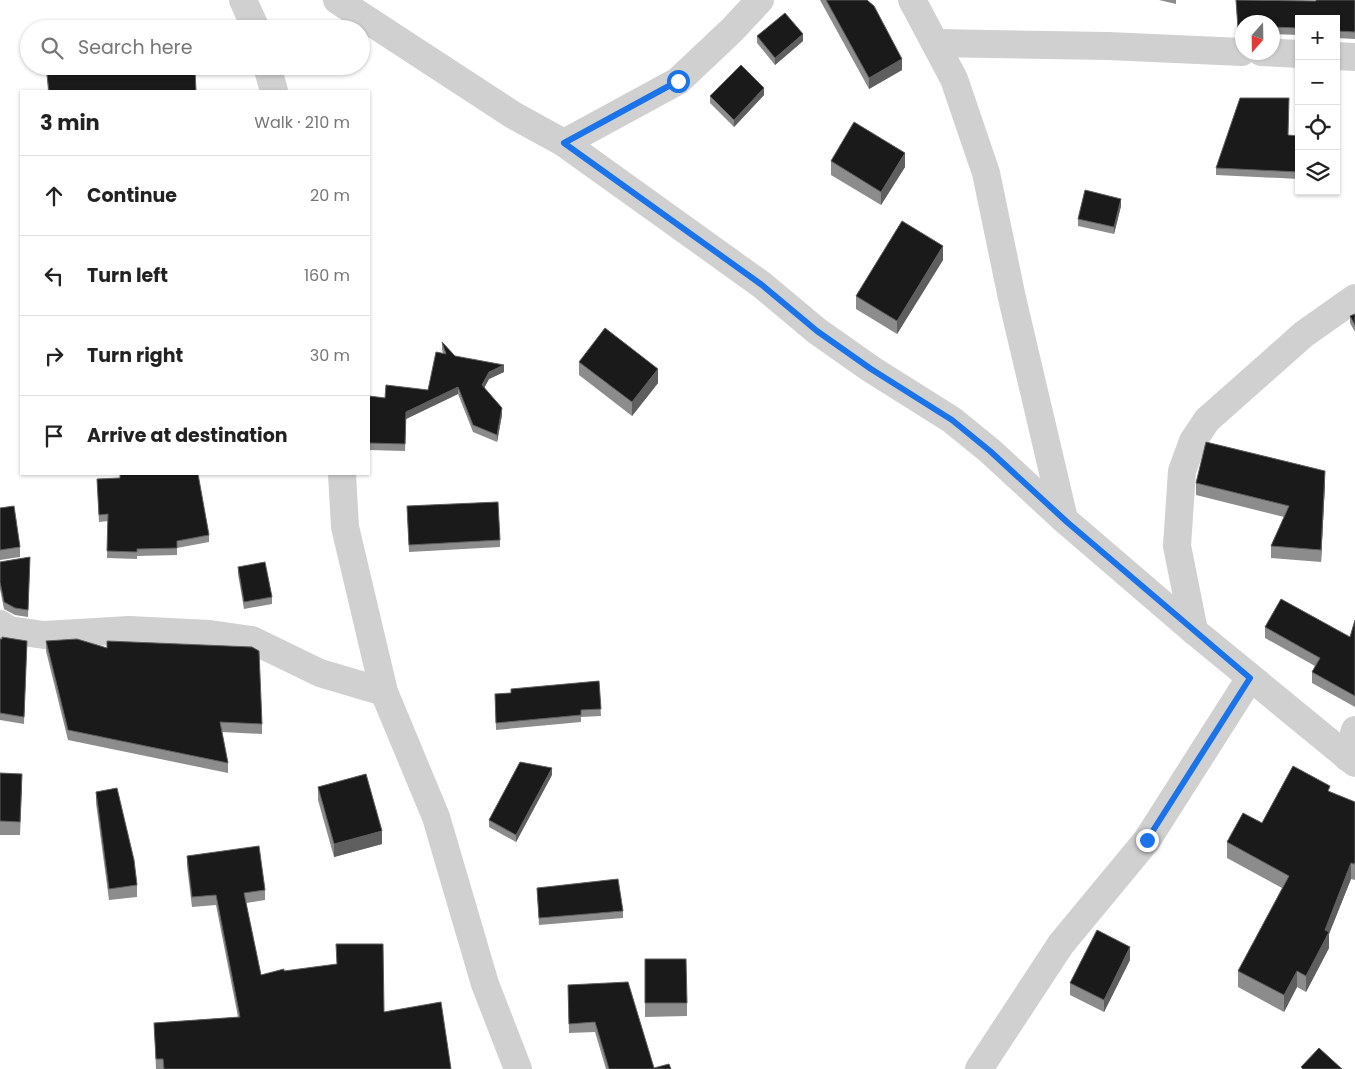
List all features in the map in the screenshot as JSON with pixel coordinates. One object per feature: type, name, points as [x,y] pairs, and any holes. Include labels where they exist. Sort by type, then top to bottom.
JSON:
[{"type":"street","points":[[243,0],[252,20]]},
{"type":"street","points":[[337,0],[368,20]]},
{"type":"street","points":[[564,143],[678,81],[731,31],[760,0]]},
{"type":"street","points":[[923,6],[935,43],[954,79],[986,173],[1012,298],[1064,519]]},
{"type":"street","points":[[370,22],[513,115],[564,143],[762,285],[817,331],[952,420],[990,451],[1064,519],[1194,631],[1351,760]]},
{"type":"street","points":[[935,43],[1108,46],[1235,52]]},
{"type":"street","points":[[1280,53],[1295,54]]},
{"type":"street","points":[[1340,56],[1355,56]]},
{"type":"street","points":[[270,75],[274,90]]},
{"type":"street","points":[[1194,631],[1177,546],[1182,471],[1193,441],[1207,420],[1304,334],[1355,298]]},
{"type":"street","points":[[342,475],[345,527],[384,692],[436,817],[485,984],[518,1069]]},
{"type":"street","points":[[0,624],[9,630],[44,635],[129,630],[210,634],[252,640],[320,673],[384,692]]},
{"type":"street","points":[[979,1069],[1061,944],[1147,840],[1250,678]]},
{"type":"street","points":[[1351,760],[1355,730]]},
{"type":"building","points":[[826,0],[867,0],[874,6],[902,59],[869,78]]},
{"type":"building","points":[[1236,0],[1355,0],[1355,32],[1340,31],[1340,15],[1295,15],[1295,28],[1280,27],[1280,15],[1237,15]]},
{"type":"building","points":[[785,13],[803,34],[775,58],[757,36]]},
{"type":"building","points":[[741,65],[764,88],[734,120],[710,96]]},
{"type":"building","points":[[47,75],[195,75],[196,90],[49,90]]},
{"type":"building","points":[[1240,98],[1289,98],[1288,135],[1295,136],[1295,172],[1216,168]]},
{"type":"building","points":[[854,122],[905,153],[881,192],[831,161]]},
{"type":"building","points":[[1085,190],[1121,199],[1114,227],[1078,219]]},
{"type":"building","points":[[902,221],[943,246],[897,321],[856,296]]},
{"type":"building","points":[[1355,314],[1355,325],[1350,316]]},
{"type":"building","points":[[605,328],[658,369],[632,402],[579,362]]},
{"type":"building","points":[[442,342],[455,356],[504,365],[489,372],[482,385],[502,408],[497,435],[473,425],[458,387],[406,412],[405,444],[370,443],[370,396],[385,398],[386,385],[428,390],[436,352],[446,354]]},
{"type":"building","points":[[1206,442],[1325,471],[1321,550],[1271,546],[1289,506],[1196,483]]},
{"type":"building","points":[[120,475],[198,475],[209,535],[177,541],[177,548],[137,549],[137,552],[107,551],[108,514],[99,515],[97,479],[120,478]]},
{"type":"building","points":[[498,502],[500,540],[409,545],[407,506]]},
{"type":"building","points":[[14,506],[20,547],[0,550],[0,508]]},
{"type":"building","points":[[30,557],[28,610],[15,608],[4,602],[0,582],[0,562]]},
{"type":"building","points":[[265,562],[272,597],[244,602],[238,567]]},
{"type":"building","points":[[1281,599],[1350,637],[1355,620],[1355,696],[1312,672],[1320,658],[1265,627]]},
{"type":"building","points":[[2,637],[27,641],[24,717],[0,713],[0,639]]},
{"type":"building","points":[[77,639],[107,648],[107,641],[252,647],[259,651],[262,724],[220,722],[228,763],[68,730],[46,641]]},
{"type":"building","points":[[599,681],[601,709],[581,710],[581,715],[496,723],[495,694],[511,693],[511,689]]},
{"type":"building","points":[[520,762],[552,768],[516,835],[489,820]]},
{"type":"building","points":[[1293,766],[1330,786],[1328,791],[1355,802],[1355,864],[1351,863],[1325,930],[1329,932],[1306,976],[1297,971],[1284,995],[1238,971],[1289,876],[1227,842],[1243,813],[1262,823]]},
{"type":"building","points":[[0,773],[22,774],[20,822],[0,821]]},
{"type":"building","points":[[366,774],[382,831],[334,844],[318,787]]},
{"type":"building","points":[[117,788],[134,860],[137,885],[109,889],[96,792]]},
{"type":"building","points":[[259,846],[265,890],[244,893],[261,975],[284,969],[284,971],[337,964],[336,944],[383,944],[384,1012],[441,1002],[451,1069],[164,1069],[163,1059],[156,1059],[154,1023],[240,1017],[216,895],[192,897],[187,856]]},
{"type":"building","points":[[618,879],[623,911],[539,918],[537,888]]},
{"type":"building","points":[[1097,930],[1130,947],[1104,1000],[1070,983]]},
{"type":"building","points":[[645,959],[686,959],[687,1003],[645,1003]]},
{"type":"building","points":[[628,982],[654,1068],[669,1064],[671,1069],[609,1069],[595,1022],[569,1024],[568,985]]},
{"type":"building","points":[[1319,1048],[1342,1069],[1303,1069],[1301,1067]]},
{"type":"route","points":[[678,81],[564,143],[762,285],[817,331],[871,369],[952,420],[990,451],[1067,522],[1250,678],[1147,840]]}]
